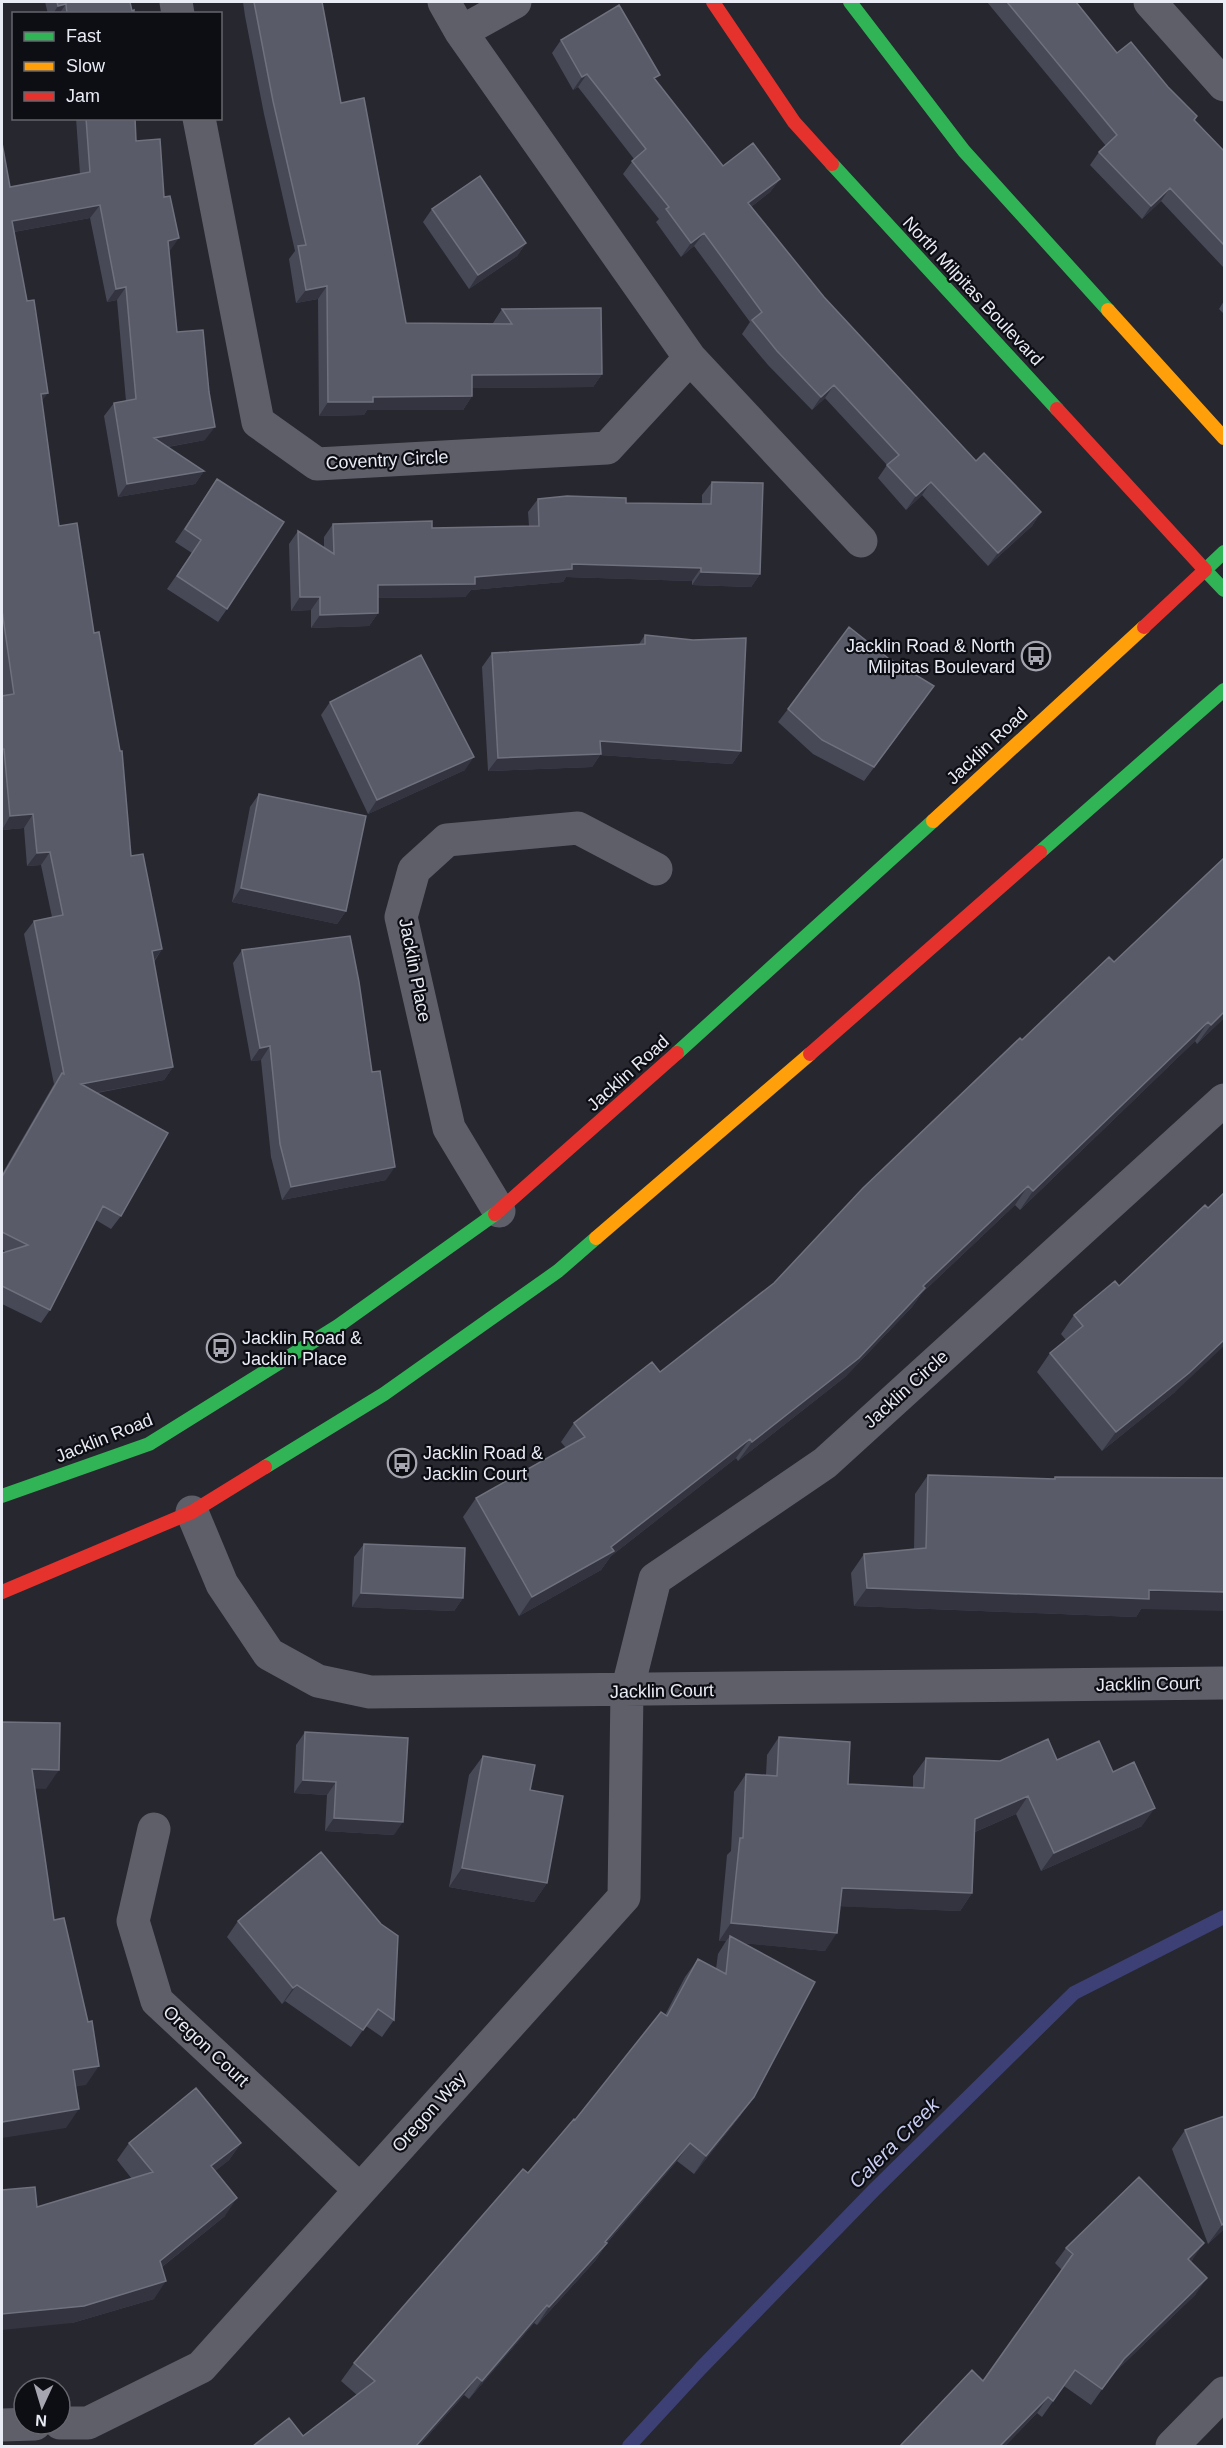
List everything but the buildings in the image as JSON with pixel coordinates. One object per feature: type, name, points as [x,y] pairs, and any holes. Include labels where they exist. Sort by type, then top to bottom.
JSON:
[{"type":"main road","name":"North Milpitas Boulevard","points":[[713,2],[794,122],[1224,590]]},
{"type":"main road","points":[[850,2],[964,152],[1224,438]]},
{"type":"main road","name":"Jacklin Road","points":[[2,1496],[149,1444],[338,1326],[499,1211],[797,946],[1224,552]]},
{"type":"main road","points":[[2,1592],[192,1512],[384,1394],[558,1270],[945,937],[1224,690]]},
{"type":"street","points":[[444,2],[461,32],[690,358],[861,541]]},
{"type":"street","points":[[461,32],[515,2]]},
{"type":"street","points":[[1150,2],[1224,85]]},
{"type":"street","name":"Coventry Circle","points":[[199,120],[258,422],[317,464],[607,448],[690,358]]},
{"type":"street","name":"Jacklin Place","points":[[499,1211],[449,1128],[401,917],[414,870],[447,840],[578,828],[656,869]]},
{"type":"street","name":"Jacklin Circle","points":[[627,1691],[655,1579],[825,1463],[1224,1100]]},
{"type":"street","name":"Jacklin Court","points":[[192,1512],[222,1584],[269,1654],[318,1681],[370,1692],[1224,1683]]},
{"type":"street","name":"Oregon Way","points":[[72,2423],[88,2423],[201,2367],[624,1897],[627,1691]]},
{"type":"street","name":"Oregon Court","points":[[154,1828],[133,1921],[157,2001],[359,2189]]},
{"type":"street","points":[[1172,2446],[1224,2393]]},
{"type":"waterway","name":"Calera Creek","points":[[629,2446],[701,2368],[874,2190],[1074,1993],[1224,1917]]},
{"type":"traffic: fast","points":[[850,2],[964,151],[1108,310]]},
{"type":"traffic: fast","points":[[832,164],[1057,409]]},
{"type":"traffic: fast","points":[[1224,552],[1205,570],[1224,590]]},
{"type":"traffic: fast","points":[[1040,852],[1224,690]]},
{"type":"traffic: fast","points":[[677,1053],[933,821]]},
{"type":"traffic: fast","points":[[2,1496],[149,1444],[338,1326],[495,1214]]},
{"type":"traffic: fast","points":[[265,1467],[384,1394],[558,1271],[596,1238]]},
{"type":"traffic: slow","points":[[1108,310],[1224,438]]},
{"type":"traffic: slow","points":[[933,821],[1144,627]]},
{"type":"traffic: slow","points":[[596,1238],[810,1054]]},
{"type":"traffic: jam","points":[[713,2],[794,122],[832,164]]},
{"type":"traffic: jam","points":[[1057,409],[1205,570],[1144,627]]},
{"type":"traffic: jam","points":[[810,1054],[1040,852]]},
{"type":"traffic: jam","points":[[495,1214],[677,1053]]},
{"type":"traffic: jam","points":[[2,1592],[192,1512],[265,1467]]},
{"type":"place","name":"Jacklin Road & North Milpitas Boulevard","points":[[1036,656]]},
{"type":"place","name":"Jacklin Road & Jacklin Place","points":[[221,1348]]},
{"type":"place","name":"Jacklin Road & Jacklin Court","points":[[402,1463]]}]
